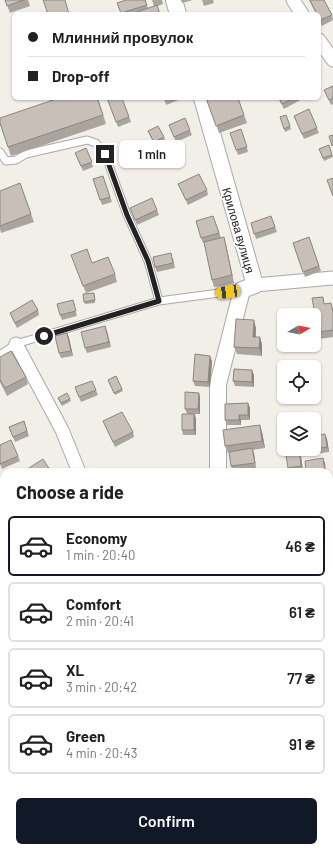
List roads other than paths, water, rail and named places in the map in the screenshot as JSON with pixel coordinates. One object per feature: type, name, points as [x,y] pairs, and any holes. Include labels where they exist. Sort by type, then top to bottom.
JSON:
[{"type":"main road","points":[[0,852],[11,852]]},
{"type":"street","points":[[174,0],[177,12]]},
{"type":"street","points":[[293,0],[301,12]]},
{"type":"street","points":[[321,43],[333,60]]},
{"type":"street","name":"Крилова вулиця","points":[[202,100],[248,287],[218,384],[218,468]]},
{"type":"street","points":[[248,287],[333,278]]},
{"type":"street","points":[[16,344],[62,430],[78,468]]},
{"type":"lane","points":[[0,152],[6,162],[16,160],[26,154],[87,140],[96,143],[105,154],[127,215],[148,261],[159,301]]},
{"type":"lane","points":[[0,354],[16,344],[159,301],[248,287]]}]
